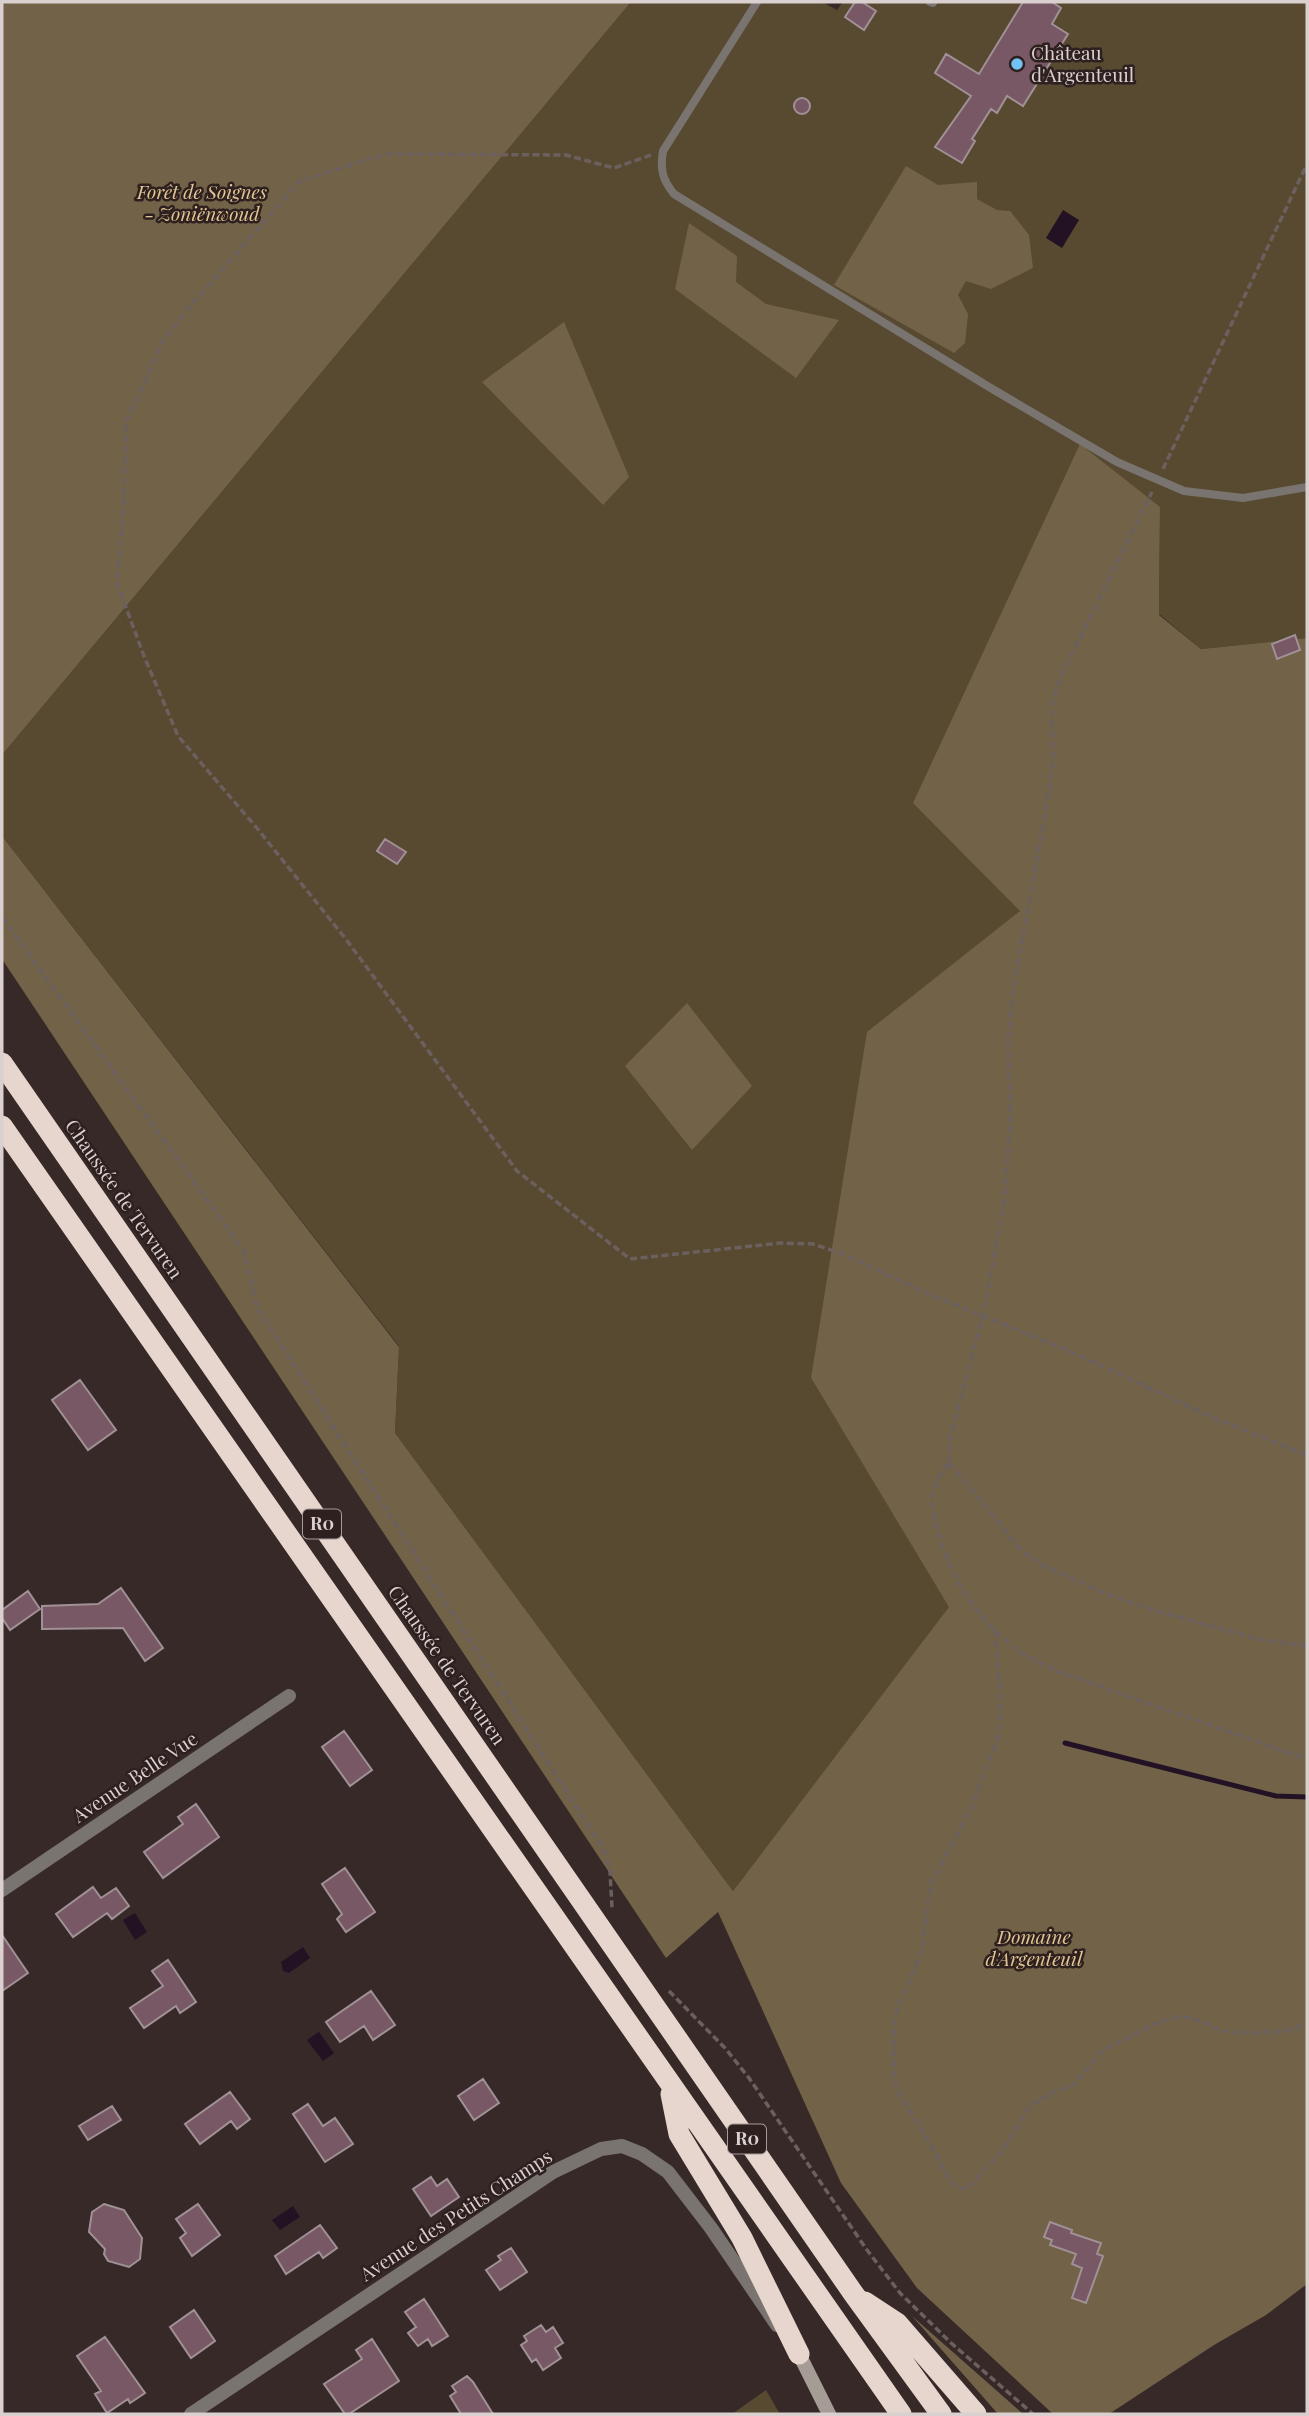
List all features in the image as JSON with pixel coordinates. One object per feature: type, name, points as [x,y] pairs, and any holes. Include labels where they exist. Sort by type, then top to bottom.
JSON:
[{"type":"highway","name":"Chaussée de Tervuren","points":[[2,1063],[853,2293]]},
{"type":"highway","name":"R0","points":[[2,1126],[901,2414]]},
{"type":"highway","points":[[669,2085],[679,2134],[742,2238],[799,2354]]},
{"type":"highway","name":"R0","points":[[853,2293],[941,2414]]},
{"type":"highway","points":[[853,2293],[897,2323],[976,2414]]},
{"type":"street","name":"Avenue Belle Vue","points":[[2,1890],[289,1696]]},
{"type":"street","name":"Avenue des Petits Champs","points":[[191,2414],[553,2172],[601,2149],[622,2146],[642,2154],[668,2172],[711,2228],[760,2303],[799,2354]]},
{"type":"street","points":[[799,2354],[829,2414]]},
{"type":"lane","points":[[757,2],[663,150],[660,167],[664,181],[674,194],[1117,462],[1184,491],[1243,498],[1307,486]]},
{"type":"path","points":[[663,150],[614,168],[566,156],[386,154],[300,181],[192,304],[163,341],[126,422],[123,515],[117,583],[178,736],[256,827],[345,938],[517,1171],[630,1259],[781,1243],[813,1244],[843,1254],[927,1293],[1074,1353],[1216,1419],[1307,1455]]},
{"type":"path","points":[[1307,164],[1158,480],[1062,674],[1052,703],[1053,761],[1012,997],[1008,1037],[1010,1125],[1004,1205],[983,1315],[950,1438],[949,1462],[932,1497],[947,1561],[978,1612],[1011,1645],[1031,1659],[1059,1672],[1307,1759]]},
{"type":"path","points":[[2,916],[244,1251],[257,1307],[605,1852],[610,1871],[612,1916]]},
{"type":"path","points":[[949,1462],[1022,1551],[1042,1564],[1102,1592],[1153,1610],[1258,1639],[1307,1646]]},
{"type":"path","points":[[995,1630],[1001,1720],[998,1736],[973,1804],[930,1886],[922,1951],[894,2023],[894,2075],[897,2090],[948,2178],[957,2188],[967,2188],[1001,2153],[1031,2105],[1075,2084],[1102,2051],[1157,2023],[1181,2016],[1201,2021],[1222,2031],[1251,2033],[1287,2031],[1307,2023]]},
{"type":"path","points":[[663,1984],[741,2068],[867,2250],[900,2293],[950,2342],[1033,2414]]},
{"type":"shaded area","points":[[631,2],[822,2],[837,10],[843,2],[1307,2],[1307,638],[1201,649],[1159,614],[1160,507],[1020,911],[811,1378],[950,1607],[733,1891],[395,1433],[399,1346],[2,836],[2,755]]},
{"type":"shaded area","points":[[1063,210],[1079,220],[1062,248],[1046,238]]},
{"type":"shaded area","points":[[135,1913],[147,1932],[135,1940],[123,1920]]},
{"type":"shaded area","points":[[303,1947],[310,1958],[289,1973],[283,1971],[281,1962]]},
{"type":"shaded area","points":[[319,2032],[334,2053],[323,2061],[307,2040]]},
{"type":"shaded area","points":[[293,2206],[300,2217],[280,2230],[272,2220]]},
{"type":"shaded area","points":[[766,2390],[780,2414],[732,2414]]},
{"type":"green space","name":"Forêt de Soignes - Zoniënwoud","points":[[2,2],[631,2],[2,755]]},
{"type":"green space","points":[[906,166],[938,185],[977,182],[977,199],[997,210],[1010,211],[1029,235],[1033,268],[991,289],[966,281],[958,295],[968,314],[965,343],[954,353],[834,285]]},
{"type":"green space","points":[[689,223],[737,256],[736,282],[766,304],[839,320],[796,378],[675,289]]},
{"type":"green space","points":[[564,322],[629,477],[603,505],[482,382]]},
{"type":"green space","name":"Domaine d'Argenteuil","points":[[1080,444],[1160,507],[1159,615],[1201,649],[1307,638],[1307,2284],[1266,2315],[1214,2345],[1109,2414],[1053,2414],[917,2288],[841,2183],[718,1912],[666,1958],[2,959],[2,836],[399,1347],[395,1433],[733,1891],[949,1607],[811,1378],[867,1032],[1020,911],[913,803]]},
{"type":"green space","points":[[687,1003],[752,1086],[692,1150],[625,1066]]},
{"type":"green space","points":[[912,2316],[1023,2414],[998,2414]]},
{"type":"building","points":[[855,2],[862,2],[876,11],[864,30],[845,17]]},
{"type":"building","name":"Château d'Argenteuil","points":[[1023,2],[1052,2],[1061,8],[1052,24],[1068,34],[1023,106],[1007,96],[997,113],[991,109],[972,139],[975,141],[962,163],[935,147],[971,96],[935,73],[946,54],[979,74]]},
{"type":"building","points":[[799,98],[805,98],[810,106],[808,112],[799,114],[794,109],[794,103]]},
{"type":"building","points":[[1295,635],[1300,650],[1277,659],[1272,644]]},
{"type":"building","points":[[385,839],[406,852],[397,864],[377,851]]},
{"type":"building","points":[[80,1380],[116,1430],[88,1450],[52,1400]]},
{"type":"building","points":[[121,1588],[163,1648],[145,1661],[123,1628],[42,1629],[42,1606],[98,1604]]},
{"type":"building","points":[[28,1591],[40,1609],[10,1630],[2,1618],[2,1610]]},
{"type":"building","points":[[344,1731],[372,1770],[350,1786],[322,1747]]},
{"type":"building","points":[[196,1804],[219,1837],[163,1878],[144,1852],[183,1824],[178,1817]]},
{"type":"building","points":[[345,1868],[375,1912],[346,1932],[337,1919],[342,1914],[322,1884]]},
{"type":"building","points":[[93,1887],[101,1898],[116,1888],[129,1906],[112,1919],[107,1913],[73,1937],[56,1914]]},
{"type":"building","points":[[2,1935],[28,1973],[2,1991]]},
{"type":"building","points":[[168,1960],[196,2002],[180,2013],[176,2006],[144,2028],[130,2008],[163,1986],[152,1971]]},
{"type":"building","points":[[371,1991],[395,2025],[373,2040],[364,2026],[340,2042],[326,2022]]},
{"type":"building","points":[[483,2079],[499,2103],[474,2120],[458,2096]]},
{"type":"building","points":[[230,2092],[250,2119],[237,2129],[231,2121],[200,2144],[185,2124]]},
{"type":"building","points":[[308,2104],[323,2126],[335,2118],[353,2144],[325,2162],[293,2114]]},
{"type":"building","points":[[112,2106],[121,2120],[88,2140],[79,2126]]},
{"type":"building","points":[[431,2177],[437,2186],[447,2179],[459,2197],[431,2216],[413,2189]]},
{"type":"building","points":[[104,2204],[124,2210],[142,2238],[140,2259],[129,2267],[108,2261],[104,2254],[105,2249],[89,2232],[92,2212]]},
{"type":"building","points":[[198,2204],[220,2235],[192,2256],[180,2238],[186,2233],[176,2219]]},
{"type":"building","points":[[1050,2222],[1072,2230],[1071,2233],[1101,2243],[1097,2254],[1103,2256],[1086,2303],[1072,2298],[1082,2268],[1072,2264],[1076,2254],[1050,2245],[1052,2240],[1044,2237]]},
{"type":"building","points":[[320,2225],[337,2248],[323,2258],[319,2252],[286,2274],[275,2256]]},
{"type":"building","points":[[511,2248],[527,2272],[500,2290],[486,2270],[501,2260],[498,2256]]},
{"type":"building","points":[[424,2299],[448,2336],[432,2346],[428,2339],[418,2346],[408,2333],[416,2327],[405,2312]]},
{"type":"building","points":[[194,2310],[215,2341],[191,2358],[170,2327]]},
{"type":"building","points":[[541,2325],[546,2332],[553,2327],[563,2343],[555,2348],[561,2358],[543,2370],[536,2359],[532,2362],[521,2345],[527,2341],[524,2336]]},
{"type":"building","points":[[105,2337],[145,2393],[130,2403],[128,2399],[107,2413],[95,2394],[101,2391],[77,2356]]},
{"type":"building","points":[[372,2339],[399,2381],[345,2414],[324,2384],[362,2359],[356,2350]]},
{"type":"building","points":[[467,2376],[493,2414],[461,2414],[450,2396],[456,2392],[452,2386]]},
{"type":"waterway","points":[[1065,1743],[1276,1796],[1307,1797]]},
{"type":"place","name":"Château d'Argenteuil","points":[[1017,64]]}]
